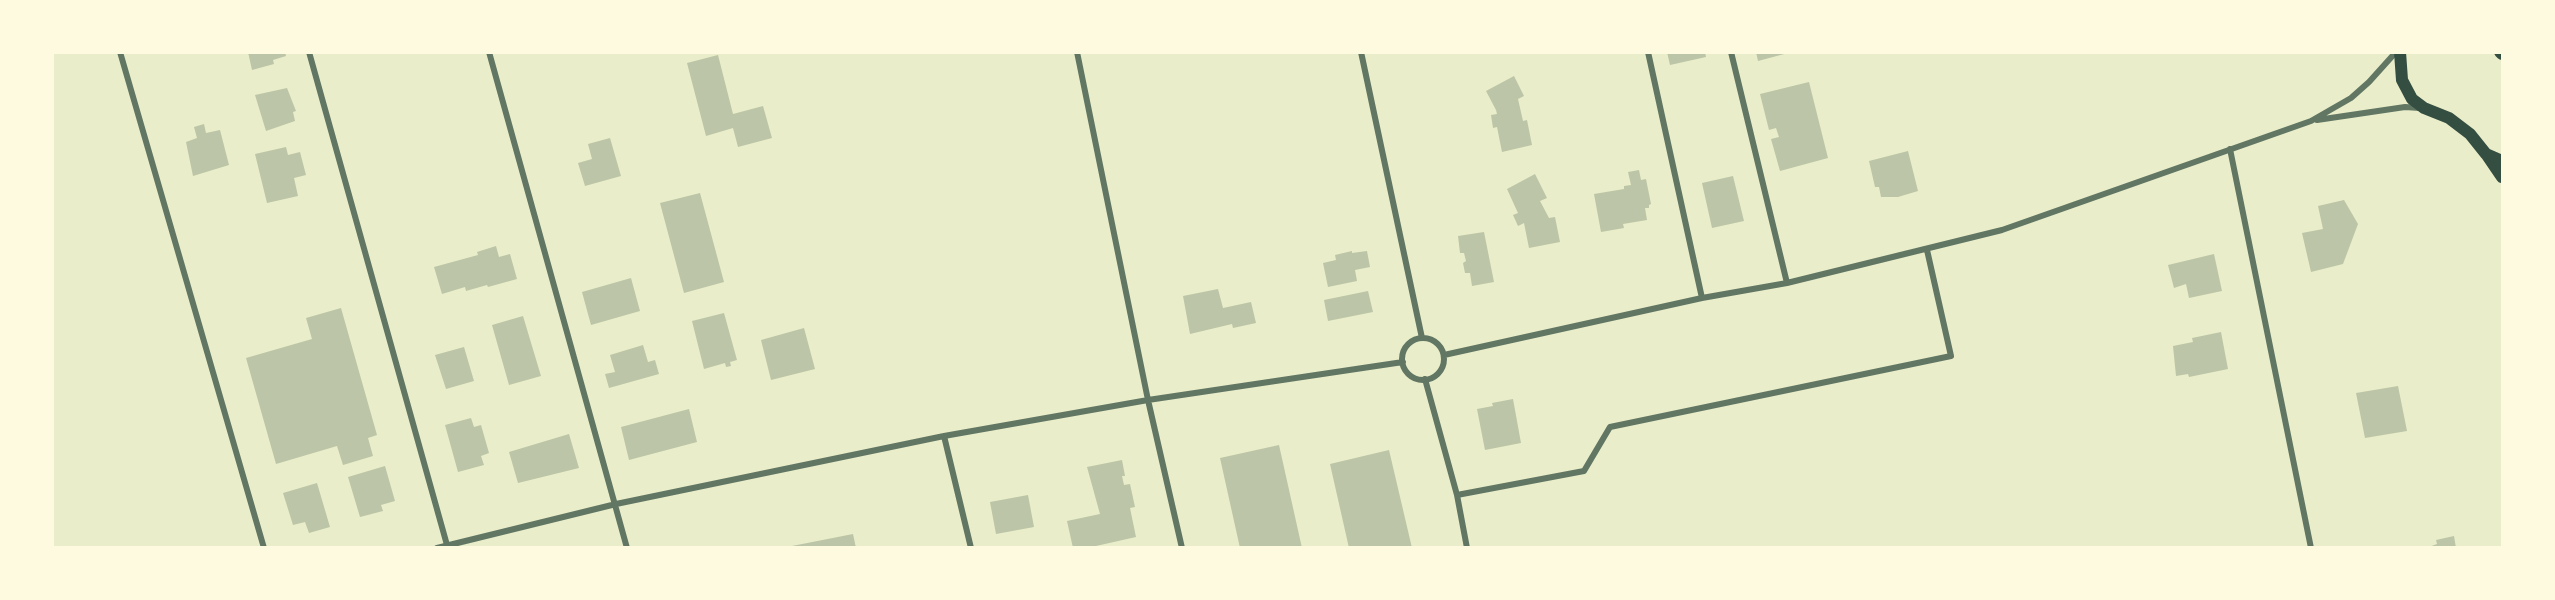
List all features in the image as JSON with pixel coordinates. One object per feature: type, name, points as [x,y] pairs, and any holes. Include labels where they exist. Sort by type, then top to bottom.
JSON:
[{"type":"main road","points":[[2398,52],[2406,90],[2412,99],[2424,108],[2438,112],[2461,126],[2486,154],[2502,177]]},
{"type":"main road","points":[[2486,154],[2502,160]]},
{"type":"street","points":[[120,52],[264,548]]},
{"type":"street","points":[[309,52],[447,545]]},
{"type":"street","points":[[489,52],[627,548]]},
{"type":"street","points":[[1077,52],[1148,400],[1182,548]]},
{"type":"street","points":[[1361,52],[1422,338]]},
{"type":"street","points":[[1648,52],[1702,298]]},
{"type":"street","points":[[1731,52],[1787,283]]},
{"type":"street","points":[[2311,121],[2351,98],[2398,52]]},
{"type":"street","points":[[1443,355],[1702,298],[1787,283],[1927,250],[2002,230],[2311,121],[2405,107],[2424,108]]},
{"type":"street","points":[[2230,149],[2311,548]]},
{"type":"street","points":[[1458,495],[1584,471],[1610,427],[1951,356],[1927,250]]},
{"type":"street","points":[[1416,339],[1433,341],[1442,349],[1443,355],[1444,362],[1437,374],[1425,379],[1419,379],[1408,373],[1403,362],[1405,348],[1416,339]]},
{"type":"street","points":[[437,548],[616,504],[944,436],[1148,400],[1403,362]]},
{"type":"street","points":[[1425,379],[1458,495],[1467,548]]},
{"type":"street","points":[[944,436],[971,548]]},
{"type":"building","points":[[248,52],[285,52],[286,56],[273,60],[274,64],[252,70]]},
{"type":"building","points":[[1667,52],[1705,52],[1706,57],[1670,65]]},
{"type":"building","points":[[1756,52],[1788,52],[1788,53],[1758,61]]},
{"type":"building","points":[[718,55],[733,114],[763,106],[772,138],[738,147],[733,128],[706,136],[687,63]]},
{"type":"building","points":[[1514,76],[1524,96],[1518,99],[1523,121],[1527,120],[1532,145],[1502,152],[1497,127],[1493,128],[1491,115],[1497,114],[1496,110],[1486,91]]},
{"type":"building","points":[[1809,82],[1828,158],[1780,171],[1771,139],[1779,137],[1776,128],[1769,130],[1760,94]]},
{"type":"building","points":[[287,88],[296,111],[293,112],[295,121],[266,131],[255,95]]},
{"type":"building","points":[[204,124],[206,133],[220,130],[229,165],[193,176],[186,142],[197,138],[194,127]]},
{"type":"building","points":[[610,138],[621,176],[585,186],[578,163],[592,159],[588,144]]},
{"type":"building","points":[[286,147],[288,155],[300,152],[306,175],[294,178],[298,196],[267,203],[255,154]]},
{"type":"building","points":[[1908,151],[1918,191],[1898,197],[1881,197],[1879,187],[1875,187],[1869,161]]},
{"type":"building","points":[[1639,170],[1641,180],[1646,179],[1651,204],[1649,208],[1645,208],[1647,220],[1623,224],[1624,228],[1601,232],[1594,194],[1624,189],[1624,186],[1631,185],[1628,172]]},
{"type":"building","points":[[1535,174],[1547,198],[1540,201],[1549,218],[1555,217],[1560,242],[1529,248],[1524,223],[1518,226],[1513,215],[1518,213],[1507,189]]},
{"type":"building","points":[[1733,176],[1744,221],[1712,228],[1702,183]]},
{"type":"building","points":[[700,193],[724,282],[684,293],[660,203]]},
{"type":"building","points":[[2344,200],[2358,224],[2343,264],[2311,272],[2302,233],[2323,229],[2318,206]]},
{"type":"building","points":[[1484,232],[1494,282],[1472,286],[1470,273],[1465,273],[1463,263],[1466,261],[1464,253],[1460,253],[1458,236]]},
{"type":"building","points":[[496,246],[499,257],[510,254],[517,279],[466,291],[465,287],[442,294],[434,267],[478,255],[477,252]]},
{"type":"building","points":[[1352,251],[1352,253],[1367,251],[1370,267],[1355,270],[1357,281],[1328,287],[1323,263],[1336,260],[1335,255]]},
{"type":"building","points":[[2214,254],[2222,291],[2189,298],[2186,284],[2174,288],[2168,265]]},
{"type":"building","points":[[631,278],[640,311],[591,325],[582,292]]},
{"type":"building","points":[[1218,289],[1223,308],[1251,302],[1256,323],[1233,328],[1232,324],[1190,334],[1183,296]]},
{"type":"building","points":[[1368,291],[1373,312],[1328,321],[1324,300]]},
{"type":"building","points":[[341,308],[377,435],[368,438],[373,456],[343,465],[337,446],[276,464],[246,358],[312,339],[306,318]]},
{"type":"building","points":[[724,313],[737,360],[730,362],[731,366],[726,367],[725,363],[704,369],[692,321]]},
{"type":"building","points":[[523,316],[541,376],[509,385],[492,325]]},
{"type":"building","points":[[804,328],[815,369],[771,380],[761,340]]},
{"type":"building","points":[[2221,332],[2228,369],[2189,377],[2188,374],[2176,376],[2173,346],[2193,342],[2192,338]]},
{"type":"building","points":[[643,345],[648,362],[655,360],[659,374],[609,388],[605,374],[615,372],[610,355]]},
{"type":"building","points":[[464,347],[474,381],[446,389],[435,355]]},
{"type":"building","points":[[2398,386],[2407,431],[2365,438],[2356,393]]},
{"type":"building","points":[[1513,399],[1521,443],[1485,450],[1477,409]]},
{"type":"building","points":[[689,409],[697,442],[629,460],[621,427]]},
{"type":"building","points":[[471,418],[474,427],[481,425],[489,453],[481,456],[484,465],[458,472],[445,425]]},
{"type":"building","points":[[569,434],[579,468],[518,483],[509,452]]},
{"type":"building","points":[[1279,445],[1302,548],[1240,548],[1220,458]]},
{"type":"building","points":[[1389,450],[1412,548],[1349,548],[1330,464]]},
{"type":"building","points":[[1122,460],[1124,485],[1130,484],[1135,507],[1130,508],[1136,537],[1087,548],[1073,548],[1067,521],[1100,514],[1087,467]]},
{"type":"building","points":[[385,466],[395,501],[381,505],[383,511],[360,517],[348,477]]},
{"type":"building","points":[[317,483],[330,527],[309,533],[305,522],[293,525],[283,493]]},
{"type":"building","points":[[1028,495],[1034,527],[996,534],[990,502]]},
{"type":"building","points":[[853,534],[856,548],[792,548],[792,546]]},
{"type":"building","points":[[2454,536],[2456,548],[2426,548],[2437,544],[2436,540]]}]
